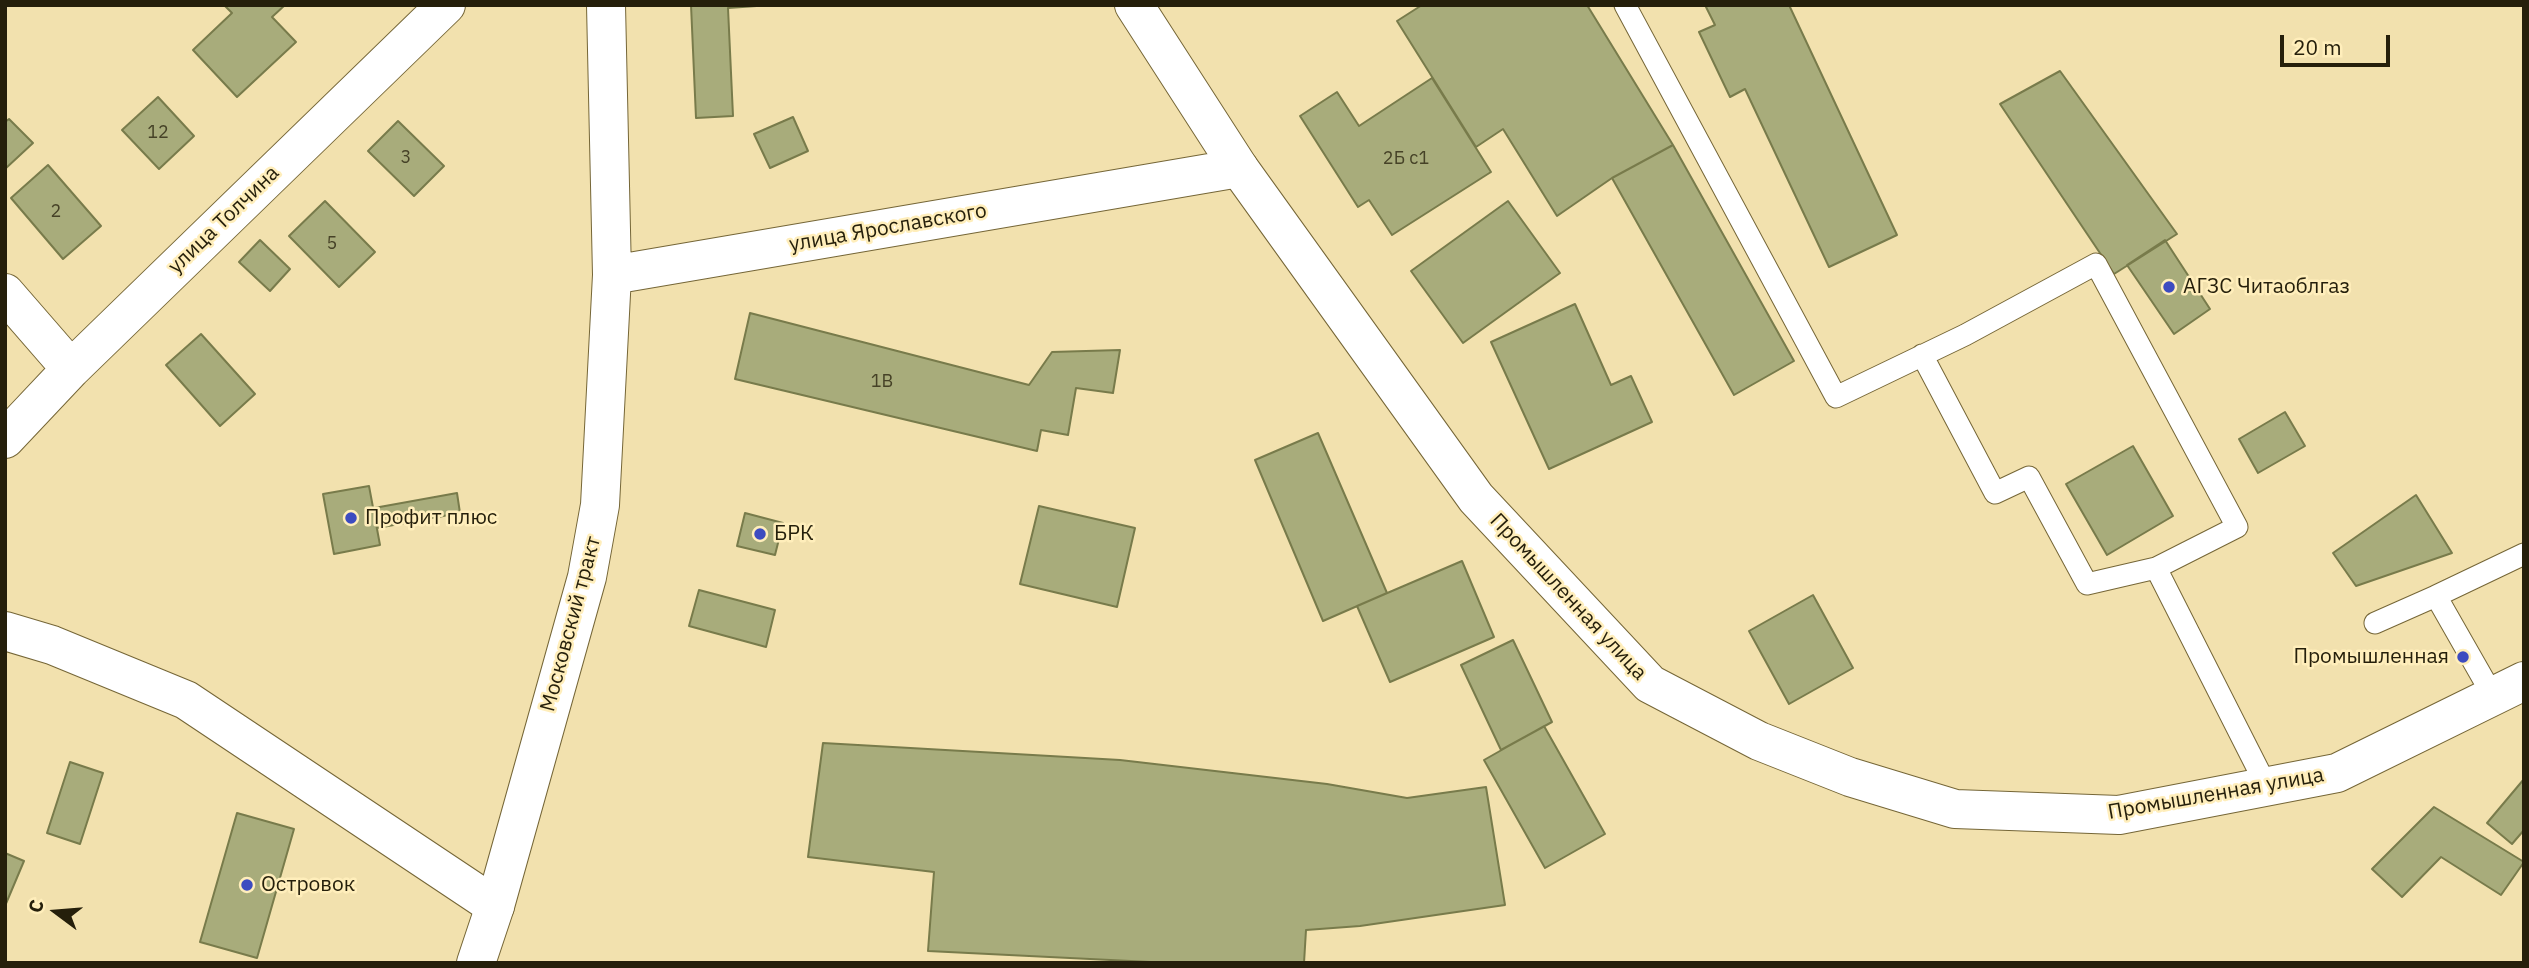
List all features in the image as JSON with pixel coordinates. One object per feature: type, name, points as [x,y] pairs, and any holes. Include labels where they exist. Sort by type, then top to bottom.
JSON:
[{"type":"street","name":"улица Толчина","points":[[5,439],[71,369],[446,5]]},
{"type":"street","points":[[606,5],[612,275]]},
{"type":"street","points":[[1134,5],[1239,168]]},
{"type":"street","name":"улица Ярославского","points":[[612,275],[1239,168]]},
{"type":"street","name":"Промышленная улица","points":[[1239,168],[1476,498],[1650,684],[1759,741],[1850,777],[1955,809],[2119,815],[2337,773],[2508,689]]},
{"type":"street","name":"Московский тракт","points":[[476,963],[495,906],[587,577],[600,505],[612,275]]},
{"type":"street","points":[[5,293],[71,369]]},
{"type":"street","points":[[5,631],[52,645],[187,701],[495,906]]},
{"type":"lane","points":[[1625,5],[1836,397],[2096,264],[2237,527],[2156,568],[2087,584],[2029,477],[1995,493],[1922,355]]},
{"type":"lane","points":[[2375,623],[2524,554]]},
{"type":"lane","points":[[2156,568],[2267,787]]},
{"type":"lane","points":[[2436,596],[2508,689]]},
{"type":"building","points":[[224,5],[285,5],[272,17],[296,42],[237,97],[193,50],[232,13]]},
{"type":"building","points":[[691,5],[771,5],[728,8],[733,116],[696,118]]},
{"type":"building","points":[[1422,5],[1587,5],[1673,145],[1612,178],[1557,216],[1503,129],[1476,147],[1397,21]]},
{"type":"building","points":[[1705,5],[1789,5],[1897,235],[1829,267],[1745,89],[1730,97],[1699,32],[1715,25]]},
{"type":"building","points":[[2060,71],[2177,234],[2114,274],[2000,104]]},
{"type":"building","points":[[1432,78],[1491,172],[1392,235],[1369,200],[1358,207],[1300,116],[1337,92],[1359,126]]},
{"type":"building","points":[[158,97],[194,136],[159,169],[122,130]]},
{"type":"building","points":[[793,117],[808,151],[770,168],[754,134]]},
{"type":"building","points":[[9,119],[33,143],[5,169],[5,122]]},
{"type":"building","points":[[398,121],[444,166],[414,196],[368,151]]},
{"type":"building","points":[[1673,145],[1794,361],[1734,395],[1612,178]]},
{"type":"building","points":[[48,165],[101,226],[63,259],[11,198]]},
{"type":"building","points":[[325,201],[375,252],[339,287],[289,236]]},
{"type":"building","points":[[1508,201],[1560,273],[1463,343],[1411,271]]},
{"type":"building","points":[[260,240],[290,269],[270,291],[239,262]]},
{"type":"building","name":"АГЗС Читаоблгаз","points":[[2165,240],[2210,309],[2174,334],[2127,265]]},
{"type":"building","points":[[1575,304],[1611,385],[1631,376],[1652,422],[1549,469],[1491,342]]},
{"type":"building","points":[[750,313],[1029,385],[1052,352],[1120,350],[1113,393],[1076,388],[1068,435],[1041,430],[1037,451],[735,379]]},
{"type":"building","points":[[201,334],[255,394],[220,426],[166,365]]},
{"type":"building","points":[[2285,412],[2305,446],[2258,473],[2239,439]]},
{"type":"building","points":[[1318,433],[1387,593],[1323,621],[1255,460]]},
{"type":"building","points":[[2133,446],[2173,516],[2107,555],[2066,484]]},
{"type":"building","name":"Профит плюс","points":[[369,486],[380,545],[334,554],[323,494]]},
{"type":"building","points":[[457,493],[460,513],[377,528],[374,508]]},
{"type":"building","points":[[2416,495],[2452,553],[2356,586],[2333,553]]},
{"type":"building","points":[[1039,506],[1135,528],[1117,607],[1020,584]]},
{"type":"building","name":"БРК","points":[[745,513],[783,523],[775,555],[737,546]]},
{"type":"building","points":[[1462,561],[1494,637],[1390,682],[1357,606]]},
{"type":"building","points":[[699,590],[775,610],[766,647],[689,626]]},
{"type":"building","points":[[1813,595],[1853,668],[1789,704],[1749,631]]},
{"type":"building","points":[[1513,640],[1552,722],[1501,750],[1461,665]]},
{"type":"building","points":[[1544,726],[1605,834],[1545,868],[1484,760]]},
{"type":"building","points":[[823,743],[1120,760],[1327,784],[1407,798],[1486,787],[1505,905],[1360,926],[1306,930],[1304,963],[1171,963],[928,951],[934,872],[808,857]]},
{"type":"building","points":[[70,762],[103,773],[80,844],[47,833]]},
{"type":"building","points":[[2524,779],[2524,830],[2512,844],[2487,823]]},
{"type":"building","points":[[2434,807],[2524,862],[2501,895],[2441,857],[2402,897],[2372,869]]},
{"type":"building","name":"Островок","points":[[237,813],[294,829],[257,958],[200,942]]},
{"type":"building","points":[[5,853],[24,861],[5,906]]},
{"type":"place","name":"АГЗС Читаоблгаз","points":[[2169,287]]},
{"type":"place","name":"Профит плюс","points":[[351,518]]},
{"type":"place","name":"БРК","points":[[760,534]]},
{"type":"place","name":"Промышленная","points":[[2463,657]]},
{"type":"place","name":"Островок","points":[[247,885]]}]
